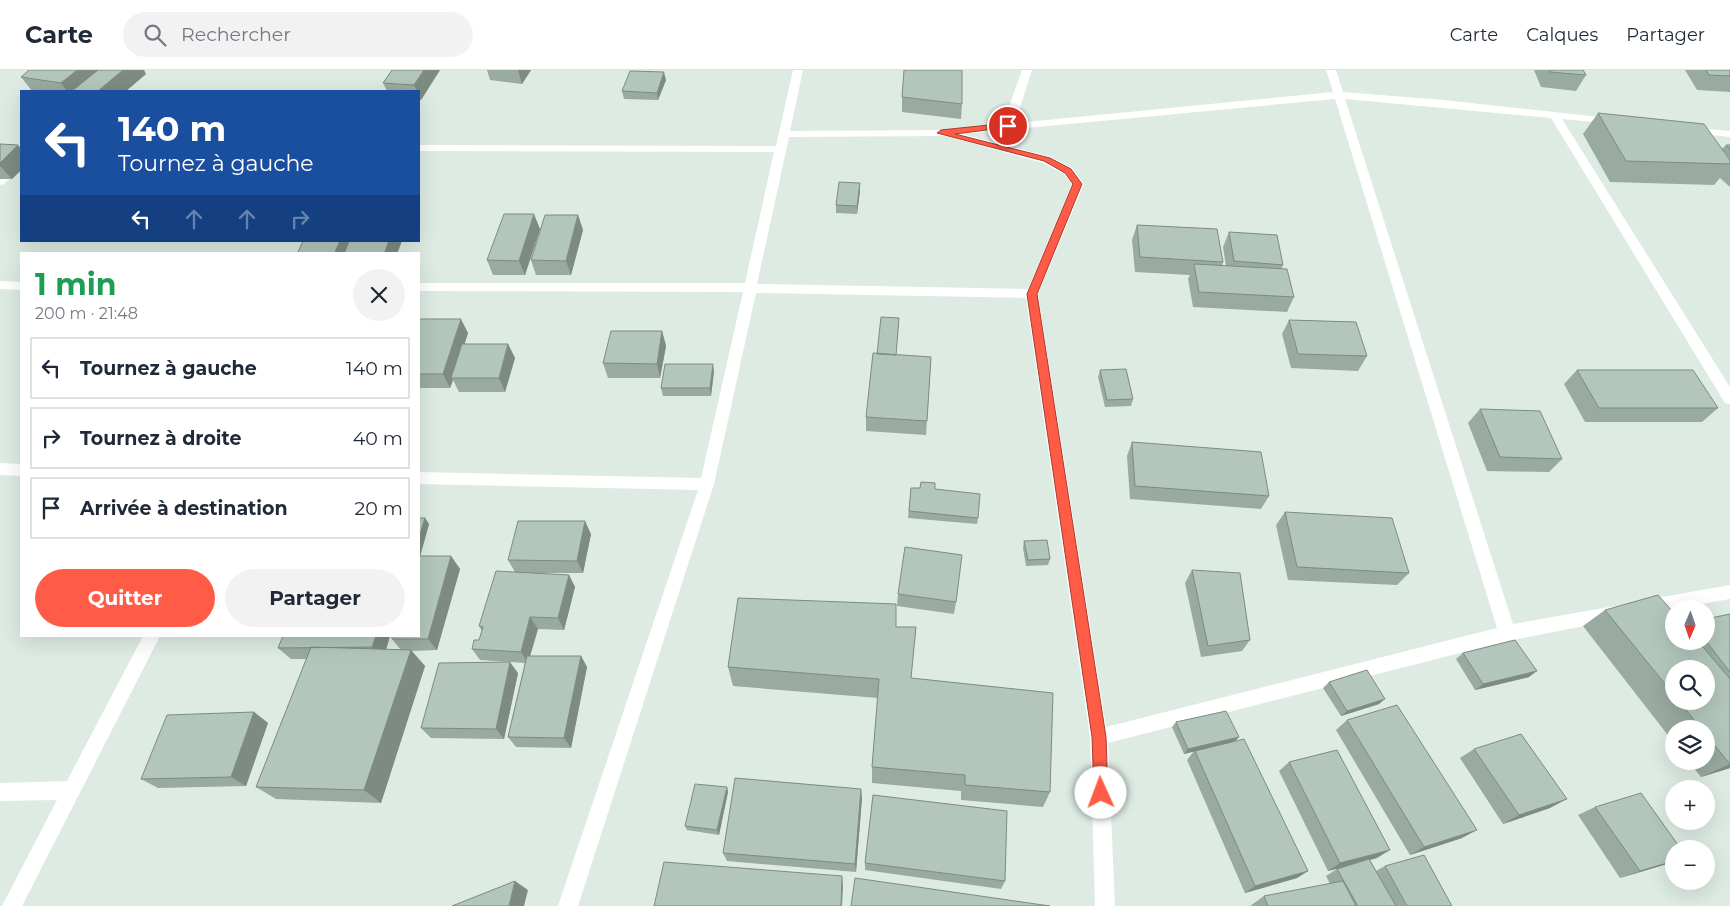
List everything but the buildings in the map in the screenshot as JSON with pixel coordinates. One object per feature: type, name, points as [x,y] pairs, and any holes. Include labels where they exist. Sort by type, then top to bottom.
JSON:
[{"type":"street","points":[[568,906],[707,484],[798,70]]},
{"type":"street","points":[[1008,126],[1027,70]]},
{"type":"street","points":[[1330,70],[1507,633]]},
{"type":"street","points":[[784,134],[941,133],[1338,95],[1623,122]]},
{"type":"street","points":[[1554,114],[1730,399]]},
{"type":"street","points":[[1681,129],[1730,134]]},
{"type":"street","points":[[941,133],[1047,160],[1068,171],[1078,184],[1032,294],[1099,737],[1105,906]]},
{"type":"street","points":[[420,148],[781,149]]},
{"type":"street","points":[[0,181],[20,163]]},
{"type":"street","points":[[0,286],[20,286]]},
{"type":"street","points":[[420,287],[750,288],[1032,294]]},
{"type":"street","points":[[0,469],[20,470]]},
{"type":"street","points":[[420,478],[707,484]]},
{"type":"street","points":[[1099,737],[1507,633],[1730,592]]},
{"type":"street","points":[[12,906],[151,637]]},
{"type":"street","points":[[0,792],[72,790]]},
{"type":"route","points":[[1008,126],[941,133],[1047,160],[1068,171],[1078,184],[1032,294],[1099,737],[1101,793]]}]
